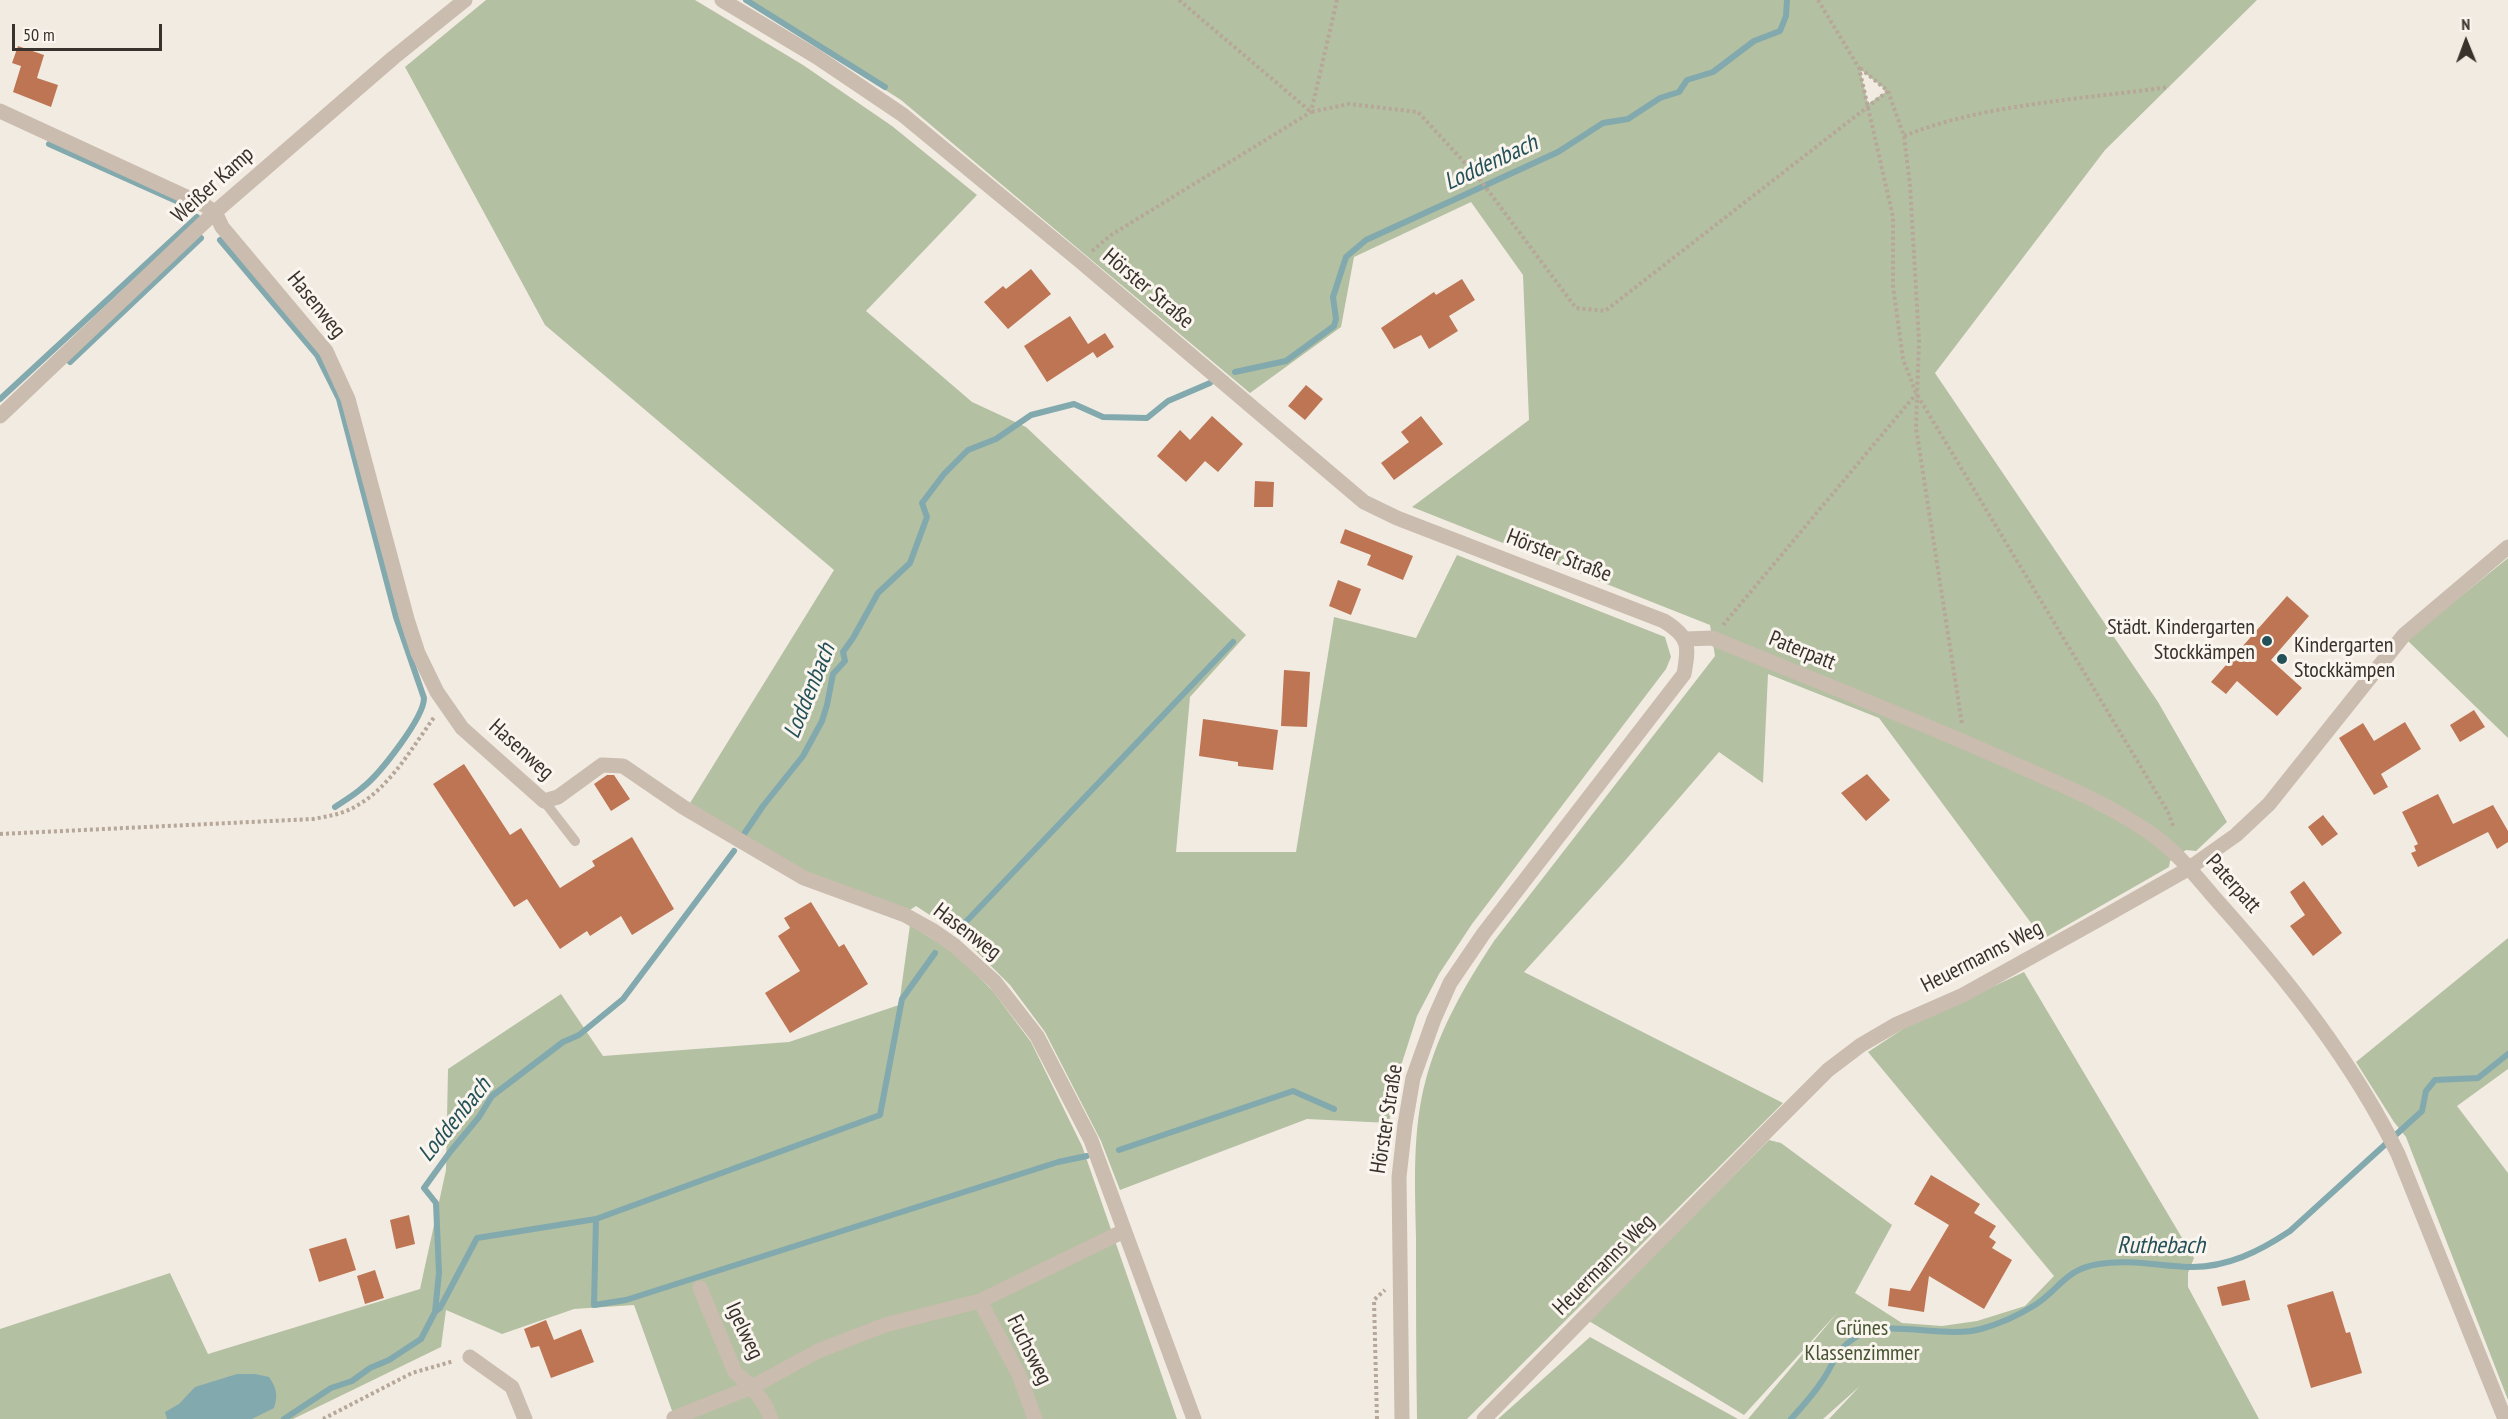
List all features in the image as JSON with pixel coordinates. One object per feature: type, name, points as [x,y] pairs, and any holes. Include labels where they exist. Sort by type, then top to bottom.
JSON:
[{"type":"street","name":"Weißer Kamp","points":[[0,416],[215,212],[393,58],[465,0]]},
{"type":"street","name":"Hörster Straße","points":[[722,0],[817,57],[903,115],[1364,501],[1397,518],[1664,621],[1677,628],[1686,639],[1688,653],[1684,674],[1484,933],[1450,983],[1434,1019],[1413,1078],[1399,1177],[1402,1419]]},
{"type":"street","points":[[0,111],[215,212]]},
{"type":"street","name":"Hasenweg","points":[[215,212],[222,227],[326,351],[348,399],[418,653],[437,692],[462,728],[544,801],[558,797],[602,765],[623,766],[683,807],[804,878],[905,915],[955,946],[996,982],[1037,1036],[1090,1140],[1194,1419]]},
{"type":"street","name":"Heuermanns Weg","points":[[1484,1419],[1828,1070],[1852,1051],[1897,1024],[1963,995],[2188,869],[2236,835],[2269,804],[2404,636],[2508,547]]},
{"type":"street","name":"Paterpatt","points":[[1686,639],[1712,638],[1965,742],[2103,804],[2172,850],[2275,966],[2339,1052],[2385,1127],[2505,1419]]},
{"type":"street","points":[[674,1418],[752,1387],[818,1351],[885,1325],[980,1301],[1124,1231]]},
{"type":"street","name":"Igelweg","points":[[700,1288],[735,1372],[752,1387],[765,1405],[771,1419]]},
{"type":"street","name":"Fuchsweg","points":[[980,1301],[1019,1375],[1035,1419]]},
{"type":"street","points":[[470,1357],[512,1387],[525,1419]]},
{"type":"lane","points":[[544,801],[575,841]]},
{"type":"path","points":[[1179,0],[1311,112]]},
{"type":"path","points":[[1311,112],[1337,0]]},
{"type":"path","points":[[1818,0],[1860,68],[1888,91],[1904,136],[1910,185],[1919,341],[1916,428],[1965,742]]},
{"type":"path","points":[[1860,68],[1893,217],[1893,286],[1903,359],[1916,393],[2168,812],[2175,831]]},
{"type":"path","points":[[1904,136],[1927,127],[1983,113],[2169,87]]},
{"type":"path","points":[[1080,261],[1111,235],[1311,112],[1350,104],[1418,112],[1478,177],[1576,308],[1605,311],[1888,91]]},
{"type":"path","points":[[1712,638],[1916,393]]},
{"type":"path","points":[[0,834],[313,819],[340,814],[359,805],[385,782],[438,712],[447,706]]},
{"type":"path","points":[[1377,1419],[1374,1300],[1382,1291],[1391,1286],[1400,1286]]},
{"type":"path","points":[[323,1419],[412,1373],[470,1357]]},
{"type":"green space","points":[[486,0],[695,0],[803,65],[892,126],[977,195],[866,311],[972,402],[1026,427],[1246,635],[1190,697],[1176,852],[1296,852],[1334,617],[1416,638],[1457,555],[1665,637],[1671,657],[1666,669],[1472,924],[1439,974],[1417,1016],[1399,1072],[1389,1123],[1307,1119],[1120,1190],[1101,1141],[1045,1032],[1010,985],[959,934],[916,906],[910,910],[808,873],[690,803],[834,570],[545,325],[405,67]]},
{"type":"green space","points":[[744,0],[2257,0],[2105,150],[1935,373],[2158,702],[2227,822],[2196,851],[2186,850],[2170,861],[2169,867],[2043,939],[1879,718],[1768,674],[1763,783],[1719,752],[1524,972],[1783,1103],[1467,1419],[1417,1419],[1416,1138],[1426,1079],[1438,1042],[1454,1007],[1494,941],[1715,656],[1710,625],[1412,507],[1529,420],[1523,275],[1471,202],[1354,257],[1341,327],[1250,393],[901,100]],"holes":[[[1860,69],[1887,91],[1868,104]]]},
{"type":"green space","points":[[2508,558],[2508,738],[2407,640]]},
{"type":"green space","points":[[910,925],[953,952],[992,990],[1031,1042],[1082,1146],[1177,1419],[675,1419],[634,1305],[574,1309],[502,1334],[446,1310],[441,1347],[293,1419],[0,1419],[0,1329],[170,1273],[208,1354],[420,1289],[446,1170],[448,1069],[561,994],[603,1056],[789,1042],[899,1005]]},
{"type":"green space","points":[[2508,938],[2508,1069],[2457,1106],[2508,1173],[2508,1400],[2406,1137],[2356,1062]]},
{"type":"green space","name":"Grünes Klassenzimmer","points":[[2024,972],[2194,1258],[2188,1273],[2188,1287],[2259,1419],[1829,1419],[1860,1386],[1823,1419],[1748,1419],[1838,1312],[1744,1415],[1589,1321],[1769,1140],[1781,1143],[1892,1225],[1855,1293],[1902,1323],[1942,1326],[1977,1321],[2025,1306],[2054,1276],[1868,1052],[1903,1029]]},
{"type":"green space","points":[[1590,1337],[1738,1419],[1498,1419]]},
{"type":"water","points":[[237,1374],[269,1377],[276,1392],[274,1408],[252,1419],[167,1419],[165,1412],[179,1404],[195,1387]]},
{"type":"building","points":[[18,46],[44,55],[37,78],[58,85],[51,107],[13,92],[21,66],[12,63]]},
{"type":"building","points":[[1031,269],[1051,294],[1008,329],[984,302],[1003,286],[1006,289]]},
{"type":"building","points":[[1462,279],[1475,300],[1449,316],[1458,331],[1429,349],[1421,335],[1394,349],[1381,328],[1434,292],[1436,295]]},
{"type":"building","points":[[1070,316],[1088,344],[1105,333],[1114,347],[1097,358],[1093,352],[1047,382],[1024,346]]},
{"type":"building","points":[[1306,385],[1323,399],[1305,420],[1288,406]]},
{"type":"building","points":[[1212,416],[1243,444],[1218,472],[1205,461],[1186,482],[1157,456],[1180,430],[1190,440]]},
{"type":"building","points":[[1421,416],[1443,444],[1394,480],[1381,463],[1409,442],[1401,432]]},
{"type":"building","points":[[1255,481],[1274,482],[1273,507],[1254,507]]},
{"type":"building","points":[[1345,529],[1413,556],[1403,580],[1367,565],[1371,555],[1340,543]]},
{"type":"building","points":[[1338,580],[1361,589],[1351,615],[1329,606]]},
{"type":"building","name":"Städt. Kindergarten Stockkämpen","points":[[2287,596],[2309,616],[2271,660],[2302,688],[2277,716],[2237,681],[2226,694],[2211,682]]},
{"type":"building","points":[[1284,670],[1310,672],[1307,727],[1281,726]]},
{"type":"building","points":[[2474,710],[2485,727],[2460,742],[2450,725]]},
{"type":"building","points":[[1203,719],[1278,730],[1273,770],[1238,766],[1238,762],[1199,756]]},
{"type":"building","points":[[2405,722],[2421,749],[2381,774],[2388,787],[2374,795],[2339,738],[2363,723],[2374,741]]},
{"type":"building","points":[[464,764],[510,835],[521,828],[560,888],[595,866],[592,861],[632,837],[674,909],[632,935],[621,916],[590,936],[587,931],[560,949],[527,899],[514,907],[433,784]]},
{"type":"building","points":[[1867,774],[1890,800],[1866,821],[1841,793]]},
{"type":"building","points":[[607,775],[614,775],[630,799],[611,811],[594,784]]},
{"type":"building","points":[[2438,794],[2453,824],[2493,805],[2508,831],[2508,842],[2497,849],[2488,832],[2418,867],[2411,853],[2416,851],[2414,846],[2418,844],[2402,812]]},
{"type":"building","points":[[2323,815],[2338,834],[2322,846],[2308,827]]},
{"type":"building","points":[[2304,881],[2342,933],[2313,956],[2290,926],[2305,915],[2290,892]]},
{"type":"building","points":[[811,902],[839,947],[844,944],[868,984],[790,1033],[765,993],[800,971],[778,936],[790,928],[784,918]]},
{"type":"building","points":[[1931,1175],[1980,1204],[1974,1213],[1996,1226],[1989,1237],[1996,1242],[1992,1248],[2012,1260],[1984,1309],[1929,1276],[1924,1312],[1888,1306],[1890,1288],[1910,1291],[1949,1225],[1914,1204]]},
{"type":"building","points":[[409,1215],[415,1244],[396,1249],[390,1220]]},
{"type":"building","points":[[346,1238],[356,1270],[319,1282],[309,1249]]},
{"type":"building","points":[[375,1270],[384,1298],[365,1304],[357,1276]]},
{"type":"building","points":[[2245,1280],[2250,1300],[2222,1306],[2217,1287]]},
{"type":"building","points":[[2333,1291],[2346,1333],[2350,1332],[2362,1373],[2311,1388],[2287,1305]]},
{"type":"building","points":[[546,1320],[554,1340],[581,1329],[594,1362],[551,1378],[539,1346],[531,1348],[524,1329]]},
{"type":"waterway","points":[[746,0],[885,87]]},
{"type":"waterway","name":"Loddenbach","points":[[1235,372],[1286,361],[1334,326],[1336,319],[1333,297],[1346,257],[1366,240],[1558,152],[1603,123],[1628,119],[1660,98],[1679,92],[1687,80],[1713,72],[1754,41],[1780,31],[1786,16],[1787,0]]},
{"type":"waterway","points":[[49,144],[192,208]]},
{"type":"waterway","points":[[0,399],[197,217]]},
{"type":"waterway","points":[[70,362],[201,238]]},
{"type":"waterway","points":[[220,240],[317,355],[339,399],[396,617],[424,698],[417,719],[389,759],[370,781],[335,807]]},
{"type":"waterway","name":"Loddenbach","points":[[742,837],[763,806],[803,756],[822,721],[833,674],[845,661],[843,652],[878,593],[910,563],[927,517],[922,503],[944,474],[968,450],[996,439],[1031,415],[1074,404],[1103,417],[1147,418],[1168,401],[1210,383]]},
{"type":"waterway","points":[[960,928],[1233,642]]},
{"type":"waterway","name":"Loddenbach","points":[[284,1419],[331,1388],[352,1381],[421,1339],[435,1312],[439,1273],[436,1203],[424,1188],[479,1117],[492,1096],[563,1042],[579,1035],[623,999],[734,851]]},
{"type":"waterway","points":[[435,1312],[440,1308],[477,1238],[596,1219],[880,1115],[902,999],[935,953]]},
{"type":"waterway","name":"Ruthebach","points":[[1791,1419],[1817,1388],[1844,1346],[1859,1335],[1885,1329],[1951,1332],[1981,1329],[2029,1309],[2070,1275],[2087,1267],[2121,1262],[2203,1267],[2242,1257],[2267,1245],[2290,1231],[2422,1111],[2426,1091],[2435,1080],[2478,1078],[2508,1054]]},
{"type":"waterway","points":[[1119,1150],[1293,1091],[1334,1109]]},
{"type":"waterway","points":[[596,1219],[594,1305],[626,1300],[1058,1162],[1087,1156]]},
{"type":"place","name":"Städt. Kindergarten Stockkämpen","points":[[2267,641]]},
{"type":"place","name":"Kindergarten Stockkämpen","points":[[2282,659]]}]
